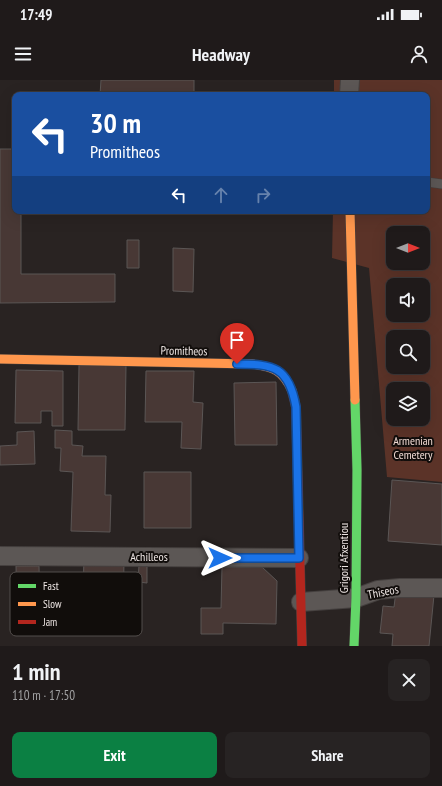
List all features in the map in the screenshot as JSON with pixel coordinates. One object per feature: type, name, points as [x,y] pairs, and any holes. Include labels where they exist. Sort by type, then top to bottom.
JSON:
[{"type":"street","points":[[350,80],[350,92]]},
{"type":"street","name":"Grigori Afxentiou","points":[[350,214],[357,470],[354,646]]},
{"type":"street","name":"Promitheos","points":[[0,359],[252,364],[266,365],[279,371],[293,391],[296,407],[302,646]]},
{"type":"street","name":"Achilleos","points":[[0,556],[299,558]]},
{"type":"street","name":"Thiseos","points":[[301,602],[356,598],[378,590],[418,587],[442,588]]},
{"type":"lane","points":[[430,182],[442,184]]},
{"type":"green space","name":"Armenian Cemetery","points":[[334,80],[442,80],[442,482],[387,477],[369,268],[332,258],[333,214],[430,214],[430,92],[334,92]]},
{"type":"building","points":[[101,80],[194,80],[194,92],[100,92]]},
{"type":"building","points":[[0,149],[12,149],[12,214],[21,214],[21,274],[115,274],[115,302],[0,303]]},
{"type":"building","points":[[127,240],[139,240],[139,268],[127,268]]},
{"type":"building","points":[[173,248],[194,249],[193,292],[173,291]]},
{"type":"building","points":[[79,365],[126,365],[125,430],[78,430]]},
{"type":"building","points":[[16,370],[63,371],[63,426],[52,426],[52,411],[41,411],[41,423],[15,423]]},
{"type":"building","points":[[146,371],[194,371],[193,402],[203,403],[201,449],[181,448],[182,422],[145,422]]},
{"type":"building","points":[[276,382],[277,445],[235,445],[234,383]]},
{"type":"building","points":[[55,430],[72,431],[72,445],[83,446],[82,456],[106,456],[105,495],[111,495],[110,532],[71,531],[73,472],[60,471],[61,448],[55,448]]},
{"type":"building","points":[[34,431],[35,464],[0,465],[0,446],[17,445],[17,432]]},
{"type":"building","points":[[144,472],[191,472],[191,528],[144,528]]},
{"type":"building","points":[[392,480],[442,484],[442,545],[388,541]]},
{"type":"building","points":[[84,557],[124,558],[124,572],[84,572]]},
{"type":"building","points":[[139,565],[147,565],[147,583],[142,582],[142,572],[139,572]]},
{"type":"building","points":[[16,566],[39,566],[39,572],[16,572]]},
{"type":"building","points":[[222,567],[262,567],[277,581],[276,624],[223,623],[223,634],[201,634],[201,608],[221,608]]},
{"type":"building","points":[[396,591],[434,595],[429,646],[392,646],[393,634],[380,633],[383,606],[394,607]]},
{"type":"traffic: fast","points":[[355,400],[357,470],[356,598]]},
{"type":"traffic: fast","points":[[354,646],[356,598]]},
{"type":"traffic: slow","points":[[350,214],[355,400]]},
{"type":"traffic: slow","points":[[0,359],[252,364],[272,368],[281,374],[289,384],[292,391]]},
{"type":"traffic: jam","points":[[292,391],[296,407],[302,646]]},
{"type":"route","points":[[220,558],[299,558],[296,407],[293,391],[279,371],[274,368],[266,365],[237,364]]}]
